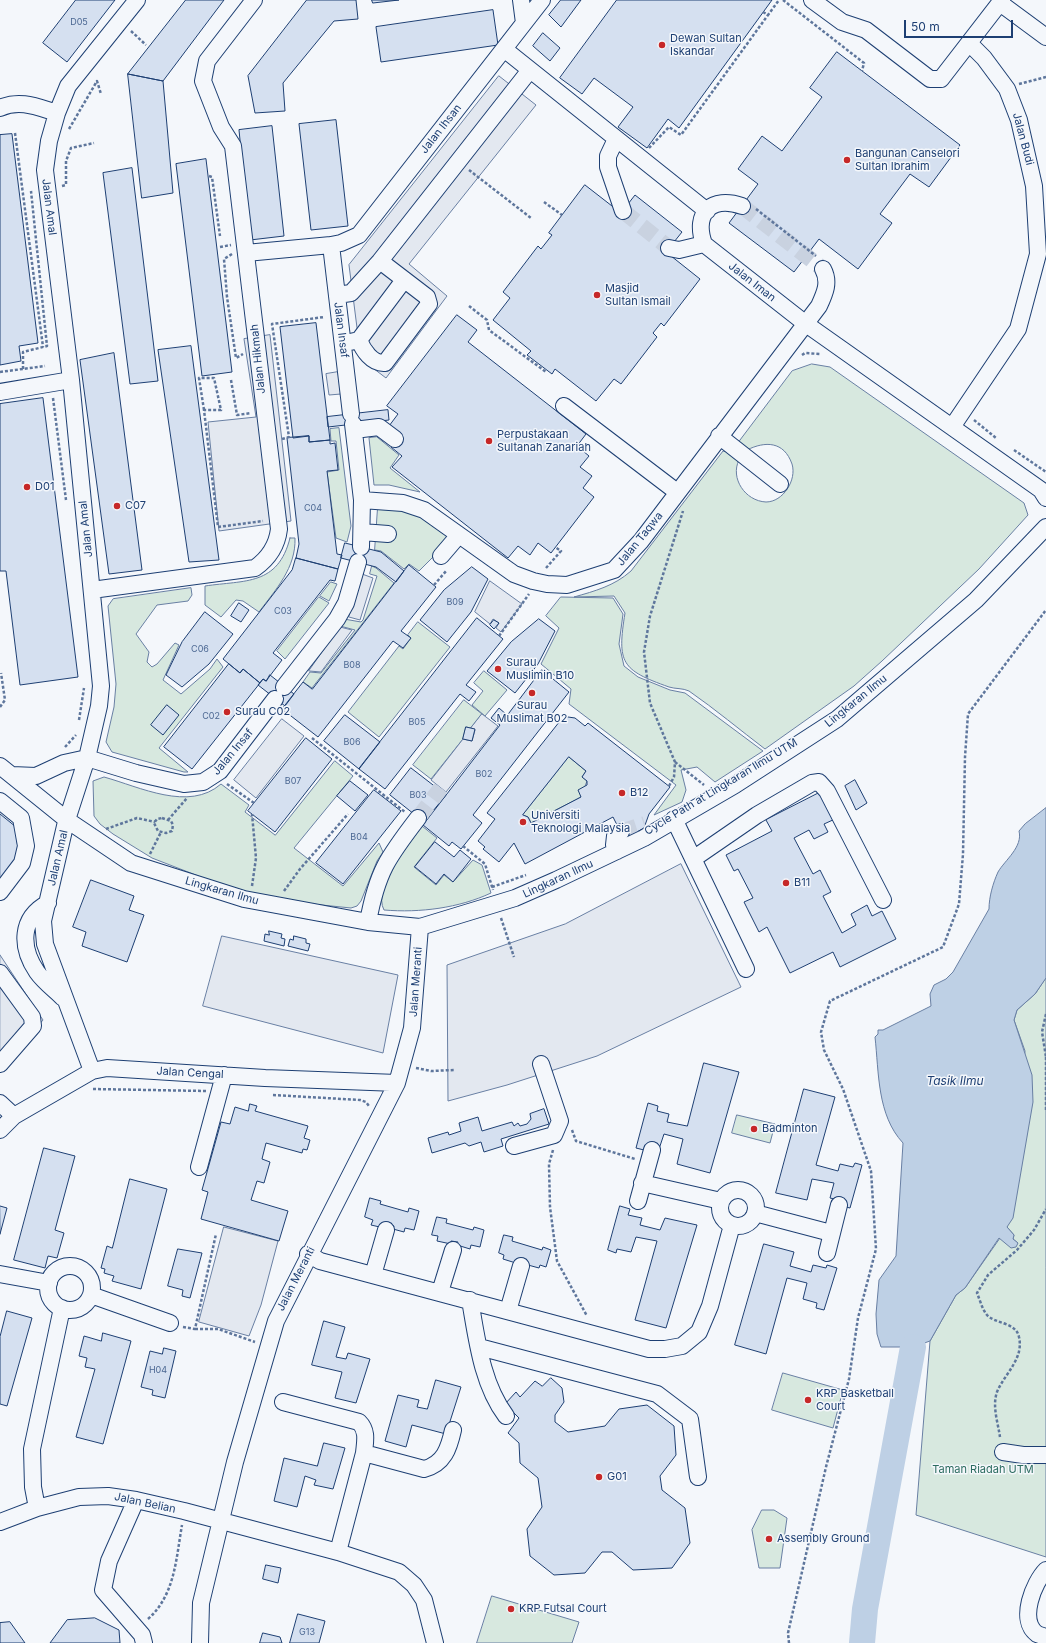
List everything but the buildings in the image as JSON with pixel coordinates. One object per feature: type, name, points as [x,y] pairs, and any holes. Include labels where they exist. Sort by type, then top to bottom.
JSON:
[{"type":"street","name":"Jalan Amal","points":[[92,1071],[45,944],[43,922],[67,820],[87,758],[99,706],[101,686],[71,380],[45,170],[57,114],[68,86],[137,0]]},
{"type":"street","name":"Jalan Hikmah","points":[[92,590],[255,568],[266,560],[274,548],[279,528],[234,146],[220,127],[203,81],[207,61],[254,0]]},
{"type":"street","points":[[521,0],[524,23]]},
{"type":"street","name":"Jalan Ihsan","points":[[246,253],[330,245],[341,243],[359,236],[542,0]]},
{"type":"street","points":[[812,0],[842,22],[866,30],[930,79],[941,80],[1001,1],[1046,38]]},
{"type":"street","name":"Jalan Budi","points":[[952,426],[1018,329],[1038,254],[1034,186],[1019,120],[1007,89],[984,58],[969,43]]},
{"type":"street","points":[[504,49],[706,211]]},
{"type":"street","points":[[337,296],[351,293],[380,261],[530,70]]},
{"type":"street","points":[[0,108],[9,104],[24,103],[57,114]]},
{"type":"street","points":[[616,139],[608,156],[608,167],[618,201],[623,211]]},
{"type":"street","points":[[669,248],[679,250],[704,244],[701,235],[701,226],[706,211],[718,202],[731,202],[749,207]]},
{"type":"street","name":"Jalan Iman","points":[[704,244],[806,324],[952,426],[1044,493]]},
{"type":"street","name":"Jalan Insaf","points":[[87,758],[136,773],[184,784],[203,782],[220,771],[337,619],[346,603],[360,547],[362,500],[330,245]]},
{"type":"street","points":[[359,340],[364,352],[380,363],[385,362],[430,304],[427,297],[380,261]]},
{"type":"street","name":"Jalan Taqwa","points":[[362,500],[403,503],[424,510],[514,574],[533,581],[567,585],[614,570],[641,540],[806,324],[825,293],[827,282],[822,264]]},
{"type":"street","points":[[343,344],[359,340],[404,280]]},
{"type":"street","points":[[0,392],[71,380]]},
{"type":"street","points":[[564,406],[677,492]]},
{"type":"street","points":[[353,423],[379,427],[395,439]]},
{"type":"street","points":[[719,436],[780,484]]},
{"type":"street","name":"Lingkaran Ilmu","points":[[6,771],[67,820],[131,863],[244,899],[368,922],[420,927],[498,904],[542,886],[644,838],[707,797],[735,785],[837,719],[976,600],[1046,527]]},
{"type":"street","points":[[360,547],[388,534]]},
{"type":"street","points":[[441,556],[458,535]]},
{"type":"street","points":[[6,771],[36,776],[64,763],[87,758]]},
{"type":"street","points":[[693,859],[757,815],[812,783],[819,782],[827,790],[883,900]]},
{"type":"street","points":[[645,824],[707,797]]},
{"type":"street","points":[[0,801],[21,818],[26,846],[22,863],[0,892]]},
{"type":"street","points":[[368,922],[374,889],[382,869],[411,817]]},
{"type":"street","points":[[674,819],[746,969]]},
{"type":"street","points":[[616,851],[614,840],[615,836],[621,832]]},
{"type":"street","name":"Jalan Meranti","points":[[200,1643],[201,1603],[235,1462],[278,1313],[397,1083],[412,1028],[420,927]]},
{"type":"street","points":[[0,973],[32,1017],[33,1026],[0,1064]]},
{"type":"street","points":[[514,1146],[554,1135],[560,1121],[541,1064]]},
{"type":"street","name":"Jalan Cengal","points":[[0,1130],[14,1116],[92,1071],[107,1068],[397,1083]]},
{"type":"street","points":[[199,1167],[224,1074]]},
{"type":"street","points":[[0,1103],[14,1116]]},
{"type":"street","points":[[638,1201],[652,1150]]},
{"type":"street","points":[[642,1183],[721,1201]]},
{"type":"street","points":[[733,1191],[744,1191],[755,1202],[755,1213],[752,1218],[743,1225],[732,1225],[723,1218],[721,1213],[721,1201],[728,1193],[733,1191]]},
{"type":"street","points":[[827,1253],[839,1205]]},
{"type":"street","points":[[755,1213],[831,1233]]},
{"type":"street","points":[[308,1254],[320,1261],[649,1349],[665,1350],[682,1346],[699,1332],[710,1306],[732,1225]]},
{"type":"street","points":[[374,1275],[386,1230]]},
{"type":"street","points":[[440,1292],[453,1250]]},
{"type":"street","points":[[77,1266],[83,1269],[92,1281],[91,1295],[83,1306],[76,1309],[62,1308],[52,1301],[49,1295],[48,1283],[56,1270],[62,1267],[77,1266]]},
{"type":"street","points":[[508,1311],[521,1266]]},
{"type":"street","points":[[0,1274],[48,1283]]},
{"type":"street","points":[[91,1295],[170,1323]]},
{"type":"street","points":[[470,1300],[479,1347],[490,1390],[506,1416]]},
{"type":"street","points":[[37,1508],[33,1487],[32,1449],[62,1308]]},
{"type":"street","points":[[479,1347],[657,1394],[690,1419],[698,1477]]},
{"type":"street","points":[[283,1402],[359,1422],[364,1427],[366,1439],[364,1453],[338,1552]]},
{"type":"street","points":[[364,1453],[424,1469],[432,1467],[441,1461],[448,1451],[453,1430]]},
{"type":"street","points":[[1003,1452],[1023,1455],[1046,1455]]},
{"type":"street","name":"Jalan Belian","points":[[0,1522],[37,1508],[79,1497],[108,1496],[136,1500],[184,1511],[338,1552],[399,1572],[414,1585],[424,1600],[435,1643]]},
{"type":"street","points":[[136,1500],[109,1561],[103,1590],[140,1636]]},
{"type":"street","points":[[1046,1570],[1040,1576],[1028,1603],[1030,1624],[1037,1634],[1046,1637]]},
{"type":"path","points":[[640,158],[669,127],[681,134],[778,0]]},
{"type":"path","points":[[783,0],[864,63],[862,71]]},
{"type":"path","points":[[763,12],[768,15]]},
{"type":"path","points":[[1007,89],[1015,85],[1046,77]]},
{"type":"path","points":[[66,135],[97,81],[101,94]]},
{"type":"path","points":[[15,133],[43,346]]},
{"type":"path","points":[[58,186],[66,185],[66,161],[71,148],[94,143]]},
{"type":"path","points":[[458,162],[532,218]]},
{"type":"path","points":[[209,176],[212,177],[220,236]]},
{"type":"path","points":[[23,369],[23,352],[47,346],[31,206],[31,185]]},
{"type":"path","points":[[544,202],[562,215]]},
{"type":"path","points":[[749,207],[822,264]]},
{"type":"path","points":[[220,247],[232,245],[234,254],[224,259],[227,297],[236,358],[239,355],[248,353]]},
{"type":"path","points":[[469,306],[487,320],[489,330],[546,372]]},
{"type":"path","points":[[272,324],[329,316]]},
{"type":"path","points":[[799,356],[805,353],[819,353],[826,358]]},
{"type":"path","points":[[0,372],[46,366]]},
{"type":"path","points":[[204,410],[221,410],[214,378],[199,378],[218,527],[270,520]]},
{"type":"path","points":[[231,380],[237,415],[258,412]]},
{"type":"path","points":[[52,393],[66,502]]},
{"type":"path","points":[[970,416],[997,439]]},
{"type":"path","points":[[1010,448],[1046,472]]},
{"type":"path","points":[[684,508],[650,616],[644,652],[650,703],[675,762],[707,797]]},
{"type":"path","points":[[545,570],[561,551],[555,547]]},
{"type":"path","points":[[499,636],[530,593]]},
{"type":"path","points":[[789,1643],[788,1633],[826,1467],[849,1379],[858,1318],[876,1249],[872,1171],[843,1089],[824,1050],[822,1032],[830,1001],[943,947],[960,904],[968,714],[1046,610]]},
{"type":"path","points":[[0,707],[5,700],[1,674]]},
{"type":"path","points":[[79,723],[85,686]]},
{"type":"path","points":[[60,753],[79,730]]},
{"type":"path","points":[[312,738],[411,817]]},
{"type":"path","points":[[669,786],[674,777],[675,762]]},
{"type":"path","points":[[221,780],[254,804]]},
{"type":"path","points":[[168,820],[184,804],[190,793]]},
{"type":"path","points":[[251,889],[256,858],[252,814]]},
{"type":"path","points":[[275,905],[300,869],[348,814]]},
{"type":"path","points":[[104,830],[111,826],[136,818],[155,822]]},
{"type":"path","points":[[162,818],[168,820],[173,825],[172,831],[166,833],[161,832],[154,826],[155,822],[157,819],[162,818]]},
{"type":"path","points":[[148,860],[161,832]]},
{"type":"path","points":[[464,846],[485,864],[514,957]]},
{"type":"path","points":[[1046,1014],[1042,1032],[1046,1057],[1046,1112]]},
{"type":"path","points":[[402,1064],[425,1071],[454,1070]]},
{"type":"path","points":[[91,1088],[218,1092]]},
{"type":"path","points":[[269,1094],[360,1100],[366,1102],[369,1107],[368,1112]]},
{"type":"path","points":[[554,1135],[553,1148],[549,1164],[550,1207],[557,1261],[597,1334]]},
{"type":"path","points":[[576,1141],[627,1157]]},
{"type":"path","points":[[1003,1452],[995,1404],[997,1392],[1020,1351],[1019,1335],[1014,1328],[988,1317],[978,1293],[988,1275],[1017,1250],[1030,1235],[1046,1209]]},
{"type":"path","points":[[195,1328],[216,1234]]},
{"type":"path","points":[[170,1323],[188,1329],[218,1329],[268,1346]]},
{"type":"path","points":[[140,1636],[153,1614],[165,1598],[173,1581],[184,1511]]},
{"type":"green space","points":[[812,364],[830,367],[1024,503],[1028,515],[979,569],[854,686],[765,749],[689,691],[669,687],[653,681],[632,669],[626,662],[623,654],[622,643],[625,613],[614,596],[574,597],[597,590],[618,581],[631,571],[723,451],[728,452],[739,460],[736,474],[738,481],[741,487],[752,498],[758,501],[766,502],[772,501],[783,494],[792,477],[793,470],[789,456],[779,447],[773,445],[760,445],[747,450],[737,444],[792,371]]},
{"type":"green space","points":[[339,428],[351,526],[347,542],[336,538],[327,472],[339,470],[336,441],[331,441],[330,429]]},
{"type":"green space","points":[[377,437],[399,455],[390,468],[420,492],[389,485],[374,485],[369,438]]},
{"type":"green space","points":[[378,507],[418,513],[448,536],[436,554],[419,571],[409,564],[404,569],[381,551],[375,550]]},
{"type":"green space","points":[[290,538],[295,538],[289,569],[259,612],[243,601],[236,600],[221,617],[205,605],[205,586],[246,581],[258,578],[268,573],[277,565],[285,554]]},
{"type":"green space","points":[[372,566],[394,583],[312,688],[303,682],[310,672],[321,673],[355,630],[340,626],[344,619],[361,622],[363,620],[377,576],[370,574]]},
{"type":"green space","points":[[331,582],[337,584],[329,601],[320,596]]},
{"type":"green space","points":[[191,588],[192,595],[188,601],[157,605],[136,634],[149,652],[147,662],[152,667],[157,664],[175,643],[179,645],[163,680],[181,694],[210,669],[217,659],[223,667],[159,748],[188,772],[184,772],[112,752],[106,742],[114,707],[116,684],[108,606],[113,599]]},
{"type":"green space","points":[[319,597],[329,603],[285,659],[277,651]]},
{"type":"green space","points":[[561,597],[613,598],[623,614],[619,644],[624,666],[638,677],[670,690],[685,693],[763,751],[715,782],[697,767],[681,770],[686,790],[682,802],[654,815],[676,785],[569,704],[571,689],[541,664],[559,628],[546,616]]},
{"type":"green space","points":[[418,622],[450,647],[379,737],[348,712],[399,646],[403,649],[411,638],[408,635]]},
{"type":"green space","points":[[484,671],[507,690],[485,716],[472,705],[483,691],[474,683]]},
{"type":"green space","points":[[464,700],[482,714],[471,728],[466,727],[463,739],[431,779],[413,765]]},
{"type":"green space","points":[[569,757],[586,771],[582,777],[587,781],[581,797],[531,823],[528,817],[523,815]]},
{"type":"green space","points":[[335,761],[353,776],[294,848],[343,886],[379,843],[383,852],[377,861],[361,901],[357,906],[351,908],[273,900],[206,879],[152,858],[113,834],[100,824],[94,816],[93,781],[104,777],[148,791],[179,797],[194,796],[208,792],[221,784],[249,805],[245,812],[275,835]]},
{"type":"green space","points":[[422,826],[437,838],[414,867],[436,885],[444,875],[453,882],[473,860],[482,865],[491,893],[453,906],[411,911],[384,910],[382,901],[383,890],[388,878],[394,866]]},
{"type":"green space","name":"Taman Riadah UTM","points":[[1046,978],[1046,1557],[916,1515],[930,1341],[956,1295],[965,1288],[1000,1238],[1018,1243],[1013,1239],[1014,1235],[1007,1227],[1025,1051],[1014,1020],[1017,1010],[1035,994]]},
{"type":"green space","name":"Badminton","points":[[737,1115],[775,1124],[770,1143],[732,1133]]},
{"type":"green space","name":"KRP Basketball Court","points":[[783,1373],[843,1390],[833,1428],[772,1410]]},
{"type":"green space","name":"Assembly Ground","points":[[762,1510],[774,1510],[787,1518],[780,1568],[759,1568],[752,1530]]},
{"type":"green space","name":"KRP Futsal Court","points":[[492,1596],[579,1622],[572,1643],[477,1643]]},
{"type":"shaded area","points":[[499,76],[536,105],[409,264],[447,296],[386,378],[361,359],[349,265]]},
{"type":"shaded area","points":[[270,335],[291,521],[219,531],[208,422],[256,417],[244,339]]},
{"type":"shaded area","points":[[338,372],[341,394],[329,395],[326,374]]},
{"type":"shaded area","points":[[362,574],[373,578],[360,620],[349,617]]},
{"type":"shaded area","points":[[490,581],[522,604],[501,632],[496,628],[499,623],[493,619],[490,624],[475,612]]},
{"type":"shaded area","points":[[340,627],[352,630],[321,672],[309,671]]},
{"type":"shaded area","points":[[482,714],[498,726],[446,792],[431,780],[463,739],[472,741],[475,730],[471,728]]},
{"type":"shaded area","points":[[282,719],[304,736],[256,798],[234,780]]},
{"type":"shaded area","points":[[681,864],[741,987],[597,1056],[507,1085],[448,1101],[447,965],[565,924]]},
{"type":"shaded area","points":[[222,936],[398,975],[383,1053],[203,1006]]},
{"type":"shaded area","points":[[0,955],[43,1020],[0,1071]]},
{"type":"shaded area","points":[[224,1227],[278,1241],[261,1305],[249,1336],[199,1322]]},
{"type":"water","name":"Tasik Ilmu","points":[[1046,808],[1046,978],[1035,994],[1017,1010],[1014,1020],[1032,1075],[1033,1102],[1013,1218],[1007,1227],[1014,1235],[1013,1239],[1018,1243],[1016,1247],[1011,1248],[999,1238],[965,1288],[956,1295],[930,1341],[913,1347],[881,1347],[877,1334],[876,1314],[879,1280],[896,1256],[903,1143],[894,1132],[884,1107],[879,1079],[875,1037],[878,1034],[878,1030],[883,1030],[931,1006],[930,994],[934,985],[946,979],[953,972],[989,909],[996,876],[1016,848],[1020,837],[1019,831],[1025,824]]},
{"type":"waterway","points":[[862,1643],[865,1609],[913,1347]]},
{"type":"tunnel","points":[[742,206],[823,269]]},
{"type":"tunnel","points":[[623,211],[669,248]]},
{"type":"tunnel","points":[[418,818],[441,788]]},
{"type":"tunnel","points":[[621,832],[645,824]]},
{"type":"place","name":"Dewan Sultan Iskandar","points":[[662,45]]},
{"type":"place","name":"Bangunan Canselori Sultan Ibrahim","points":[[847,160]]},
{"type":"place","name":"Masjid Sultan Ismail","points":[[597,295]]},
{"type":"place","name":"Perpustakaan Sultanah Zanariah","points":[[489,441]]},
{"type":"place","name":"D01","points":[[27,487]]},
{"type":"place","name":"C07","points":[[117,506]]},
{"type":"place","name":"Surau Muslimin B10","points":[[498,669]]},
{"type":"place","name":"Surau Muslimat B02","points":[[532,693]]},
{"type":"place","name":"Surau C02","points":[[227,712]]},
{"type":"place","name":"B12","points":[[622,793]]},
{"type":"place","name":"Universiti Teknologi Malaysia","points":[[523,822]]},
{"type":"place","name":"B11","points":[[786,883]]},
{"type":"place","name":"Badminton","points":[[754,1129]]},
{"type":"place","name":"KRP Basketball Court","points":[[808,1400]]},
{"type":"place","name":"G01","points":[[599,1477]]},
{"type":"place","name":"Assembly Ground","points":[[769,1539]]},
{"type":"place","name":"KRP Futsal Court","points":[[511,1609]]}]
